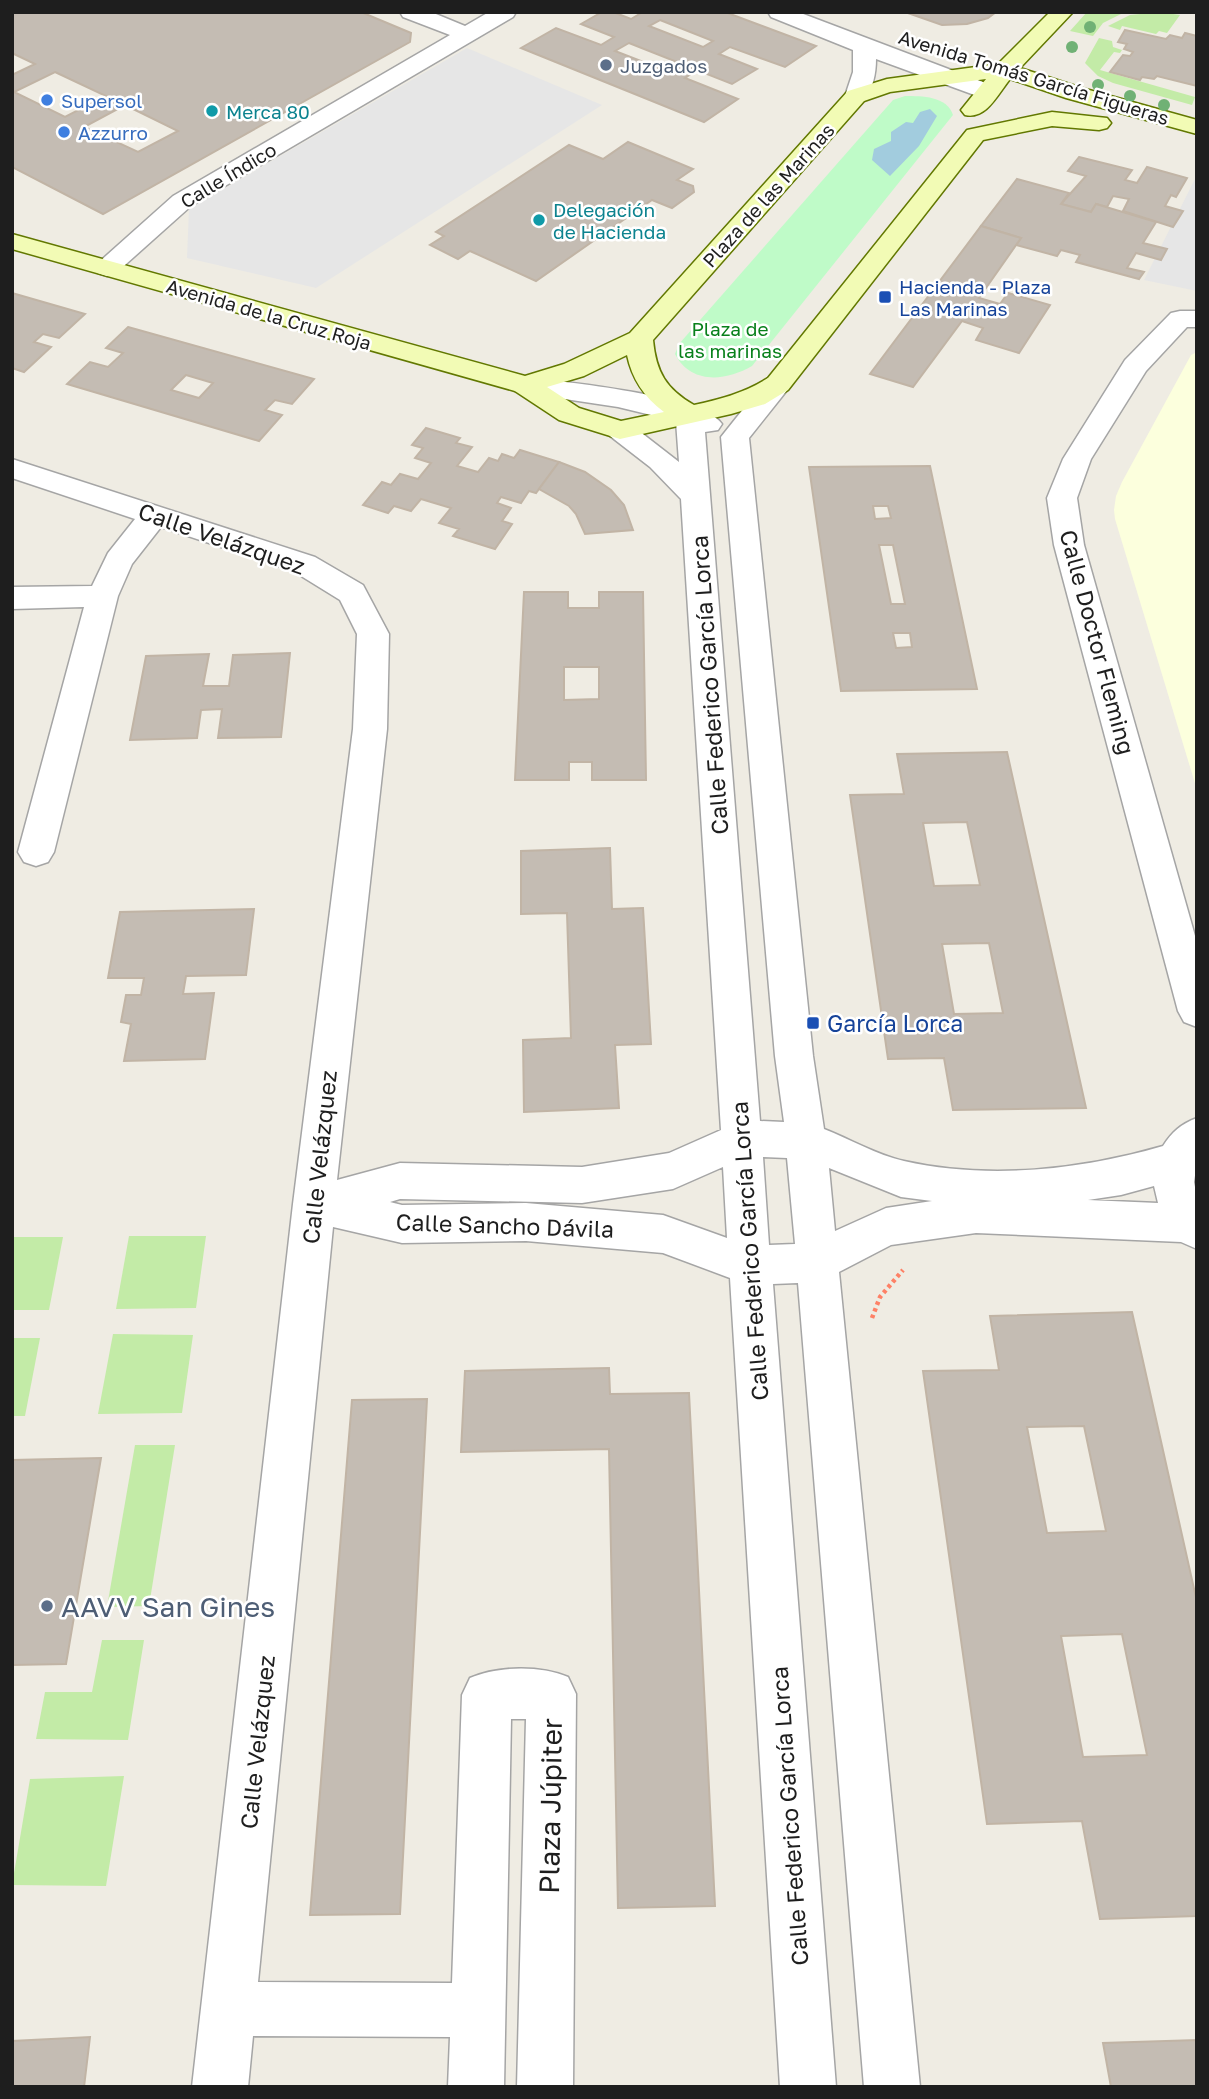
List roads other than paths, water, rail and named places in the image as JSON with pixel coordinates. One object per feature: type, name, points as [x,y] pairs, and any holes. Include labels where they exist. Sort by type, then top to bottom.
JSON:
[{"type":"main road","points":[[525,385],[569,414],[620,429],[755,398],[778,384],[993,107],[1005,70],[1062,12]]},
{"type":"main road","points":[[856,96],[887,86],[1005,70]]},
{"type":"main road","name":"Avenida Tomás García Figueras","points":[[1005,70],[1074,93],[1197,127]]},
{"type":"main road","points":[[915,83],[937,86],[993,107],[1052,119],[1099,123]]},
{"type":"main road","name":"Plaza de las Marinas","points":[[525,385],[574,370],[639,339],[856,96]]},
{"type":"main road","name":"Avenida Tomás García Figueras","points":[[993,107],[1099,123],[1197,147]]},
{"type":"main road","name":"Avenida de la Cruz Roja","points":[[12,241],[525,385]]},
{"type":"main road","points":[[639,339],[641,361],[648,383],[666,402],[690,415]]},
{"type":"street","points":[[411,12],[466,34]]},
{"type":"street","name":"Calle Índico","points":[[107,268],[182,201],[505,12]]},
{"type":"street","name":"Avenida Tomás García Figueras","points":[[779,12],[868,36]]},
{"type":"street","name":"Avenida Tomás García Figueras","points":[[831,12],[868,36],[950,78],[993,107]]},
{"type":"street","name":"Avenida Tomás García Figueras","points":[[856,96],[866,71],[868,36]]},
{"type":"street","name":"Avenida Tomás García Figueras","points":[[965,57],[1005,70]]},
{"type":"street","name":"Calle Doctor Fleming","points":[[1197,319],[1180,319],[1135,366],[1076,459],[1062,498],[1069,545],[1197,1011]]},
{"type":"street","points":[[525,385],[621,400],[690,415],[735,437],[778,384]]},
{"type":"street","name":"Calle Federico García Lorca","points":[[690,415],[808,2087]]},
{"type":"street","points":[[620,429],[660,460],[696,497]]},
{"type":"street","name":"Calle Federico García Lorca","points":[[735,437],[792,1042],[806,1140],[892,2087]]},
{"type":"street","name":"Calle Velázquez","points":[[12,468],[304,564],[352,593],[373,634],[370,729],[314,1205],[220,2087]]},
{"type":"street","points":[[36,852],[102,596],[119,560],[155,514]]},
{"type":"street","points":[[12,598],[102,596]]},
{"type":"street","name":"Calle Sancho Dávila","points":[[314,1205],[400,1181],[582,1185],[673,1171],[742,1139],[806,1140]]},
{"type":"street","points":[[806,1140],[901,1179],[990,1190],[1052,1186],[1121,1177],[1186,1148]]},
{"type":"street","points":[[1186,1148],[1172,1182],[1177,1203],[1193,1227]]},
{"type":"street","name":"Calle Sancho Dávila","points":[[314,1205],[402,1224],[526,1222],[663,1234],[751,1266],[816,1262]]},
{"type":"street","points":[[816,1262],[886,1227],[976,1214],[1193,1227]]},
{"type":"street","name":"Plaza Júpiter","points":[[476,2087],[487,1695],[551,1694],[545,2087]]},
{"type":"street","points":[[229,2009],[478,2010]]},
{"type":"water","points":[[930,109],[937,116],[919,146],[890,176],[872,160],[874,149],[891,141],[891,132],[906,122],[913,123],[920,112]]},
{"type":"place","name":"Juzgados","points":[[606,65]]},
{"type":"place","name":"Supersol","points":[[47,100]]},
{"type":"place","name":"Merca 80","points":[[212,111]]},
{"type":"place","name":"Azzurro","points":[[64,132]]},
{"type":"place","name":"Delegación de Hacienda","points":[[539,220]]},
{"type":"place","name":"Hacienda - Plaza Las Marinas","points":[[885,297]]},
{"type":"place","name":"García Lorca","points":[[813,1023]]},
{"type":"place","name":"AAVV San Gines","points":[[47,1606]]},
{"type":"park label","name":"Plaza de las marinas","points":[[730,339]]}]
